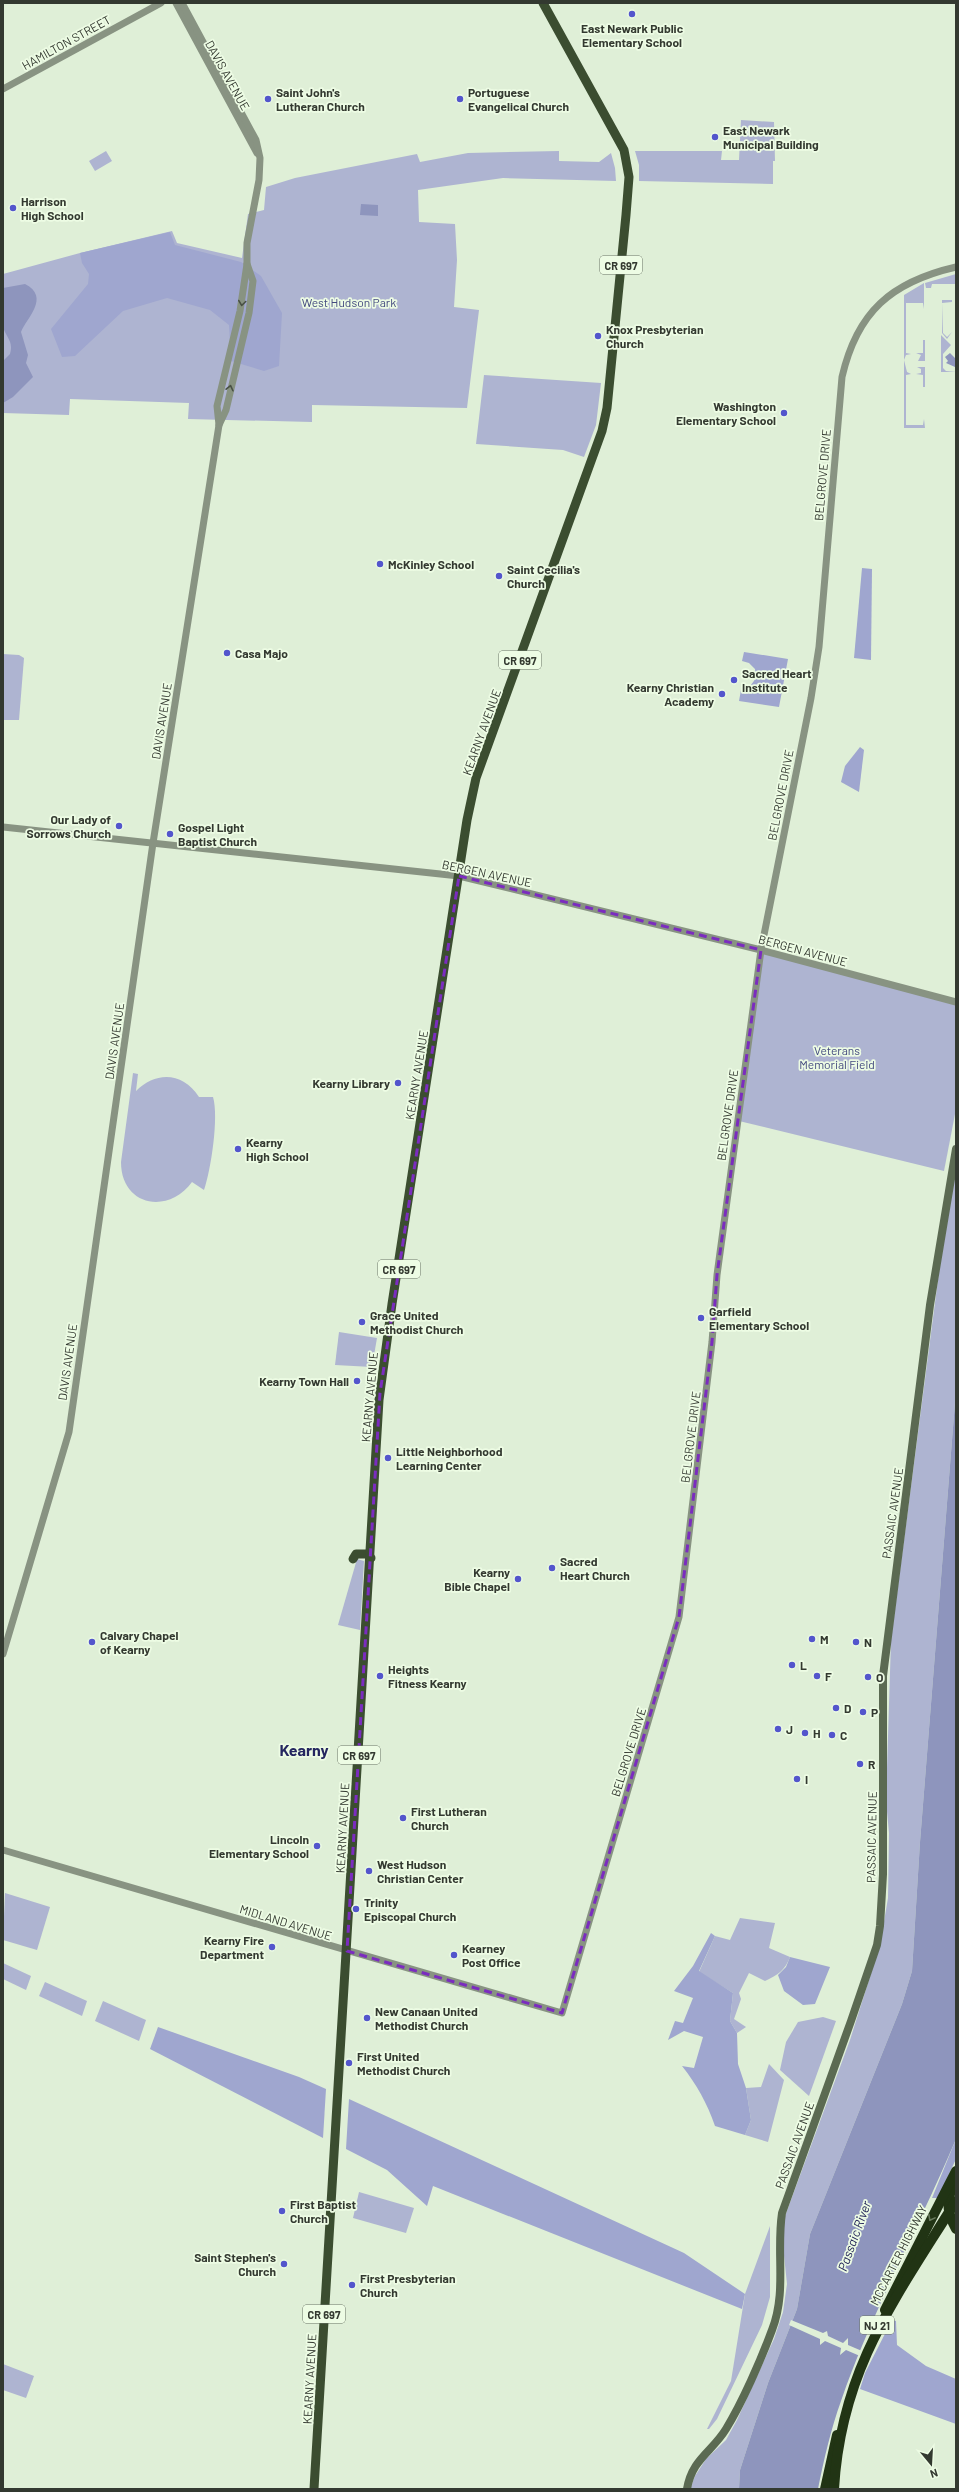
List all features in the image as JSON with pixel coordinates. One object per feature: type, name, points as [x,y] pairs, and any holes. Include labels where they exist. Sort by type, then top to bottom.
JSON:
[{"type":"highway","name":"MCCARTER HIGHWAY","points":[[825,2489],[842,2419],[862,2359],[899,2278],[956,2171]]},
{"type":"highway","points":[[956,2179],[948,2201],[956,2229]]},
{"type":"highway","name":"NJ 21","points":[[834,2489],[842,2427],[851,2393],[863,2360],[885,2317],[956,2201]]},
{"type":"main road","name":"KEARNY AVENUE","points":[[314,2489],[380,1393],[468,820],[484,752],[569,527],[602,431],[607,408],[626,215],[628,171],[626,158],[621,144],[543,3]]},
{"type":"main road","name":"PASSAIC AVENUE","points":[[687,2489],[697,2461],[721,2437],[730,2421],[777,2318],[781,2291],[780,2238],[782,2213],[877,1945],[883,1874],[883,1676],[930,1305],[956,1149]]},
{"type":"main road","points":[[353,1559],[356,1554],[362,1552],[368,1554],[371,1558]]},
{"type":"street","name":"HAMILTON STREET","points":[[3,89],[161,3]]},
{"type":"street","name":"DAVIS AVENUE","points":[[176,3],[260,158]]},
{"type":"street","name":"DAVIS AVENUE","points":[[3,1654],[69,1432],[153,843],[219,425],[226,410],[249,313],[253,281],[247,264],[246,243],[255,209],[260,158],[256,140],[182,3]]},
{"type":"street","name":"BELGROVE DRIVE","points":[[562,2013],[679,1617],[712,1342],[717,1276],[761,950],[811,698],[819,647],[842,377],[848,351],[858,329],[879,303],[914,280],[956,267]]},
{"type":"street","name":"BERGEN AVENUE","points":[[3,827],[459,876],[761,950],[956,1002]]},
{"type":"street","name":"MIDLAND AVENUE","points":[[3,1850],[562,2013]]},
{"type":"highlighted area","points":[[459,876],[761,950],[717,1275],[712,1342],[679,1617],[562,2013],[347,1951],[380,1393]]},
{"type":"green space","points":[[741,120],[774,122],[775,161],[773,161],[773,184],[639,181],[639,165],[635,151],[722,151],[721,160],[739,160]]},
{"type":"green space","points":[[106,151],[112,161],[95,171],[89,161]]},
{"type":"green space","name":"West Hudson Park","points":[[559,151],[559,161],[599,162],[611,153],[615,168],[616,181],[503,178],[418,190],[419,222],[455,224],[457,260],[454,307],[479,310],[467,408],[312,405],[312,422],[188,419],[189,403],[70,399],[69,415],[3,413],[3,274],[80,253],[172,231],[177,243],[242,258],[248,214],[264,210],[266,187],[295,178],[417,154],[420,162],[468,153]]},
{"type":"green space","points":[[956,274],[956,284],[932,284],[931,288],[926,288],[925,283]]},
{"type":"green space","points":[[924,283],[924,309],[923,303],[906,303],[906,353],[911,354],[906,355],[904,360],[904,295]]},
{"type":"green space","points":[[942,300],[952,300],[952,302],[942,303]]},
{"type":"green space","points":[[942,303],[943,333],[947,337],[952,332],[947,339],[942,333]]},
{"type":"green space","points":[[941,335],[951,345],[943,354],[943,368],[946,371],[956,372],[941,372]]},
{"type":"green space","points":[[923,340],[925,340],[925,361],[918,361],[921,355],[916,353],[923,353]]},
{"type":"green space","points":[[904,360],[907,372],[911,374],[906,375],[906,425],[923,425],[924,419],[925,428],[904,428]]},
{"type":"green space","points":[[917,367],[925,367],[925,387],[923,387],[923,375],[916,374],[921,373],[921,369]]},
{"type":"green space","points":[[484,375],[601,383],[596,425],[584,457],[563,450],[476,444]]},
{"type":"green space","points":[[3,654],[19,655],[24,658],[19,720],[3,720]]},
{"type":"green space","name":"Veterans Memorial Field","points":[[761,947],[956,1002],[956,1109],[944,1171],[739,1121]]},
{"type":"green space","points":[[133,1073],[138,1074],[136,1091],[144,1084],[152,1080],[169,1077],[185,1083],[193,1089],[199,1097],[213,1097],[215,1106],[215,1130],[207,1181],[204,1190],[192,1182],[182,1192],[171,1199],[159,1202],[148,1201],[137,1196],[129,1188],[123,1177],[121,1162]]},
{"type":"green space","points":[[956,1169],[956,1390],[920,1842],[912,1971],[902,2004],[810,2234],[797,2309],[768,2383],[740,2470],[739,2489],[690,2489],[695,2476],[706,2459],[726,2440],[737,2420],[774,2339],[783,2312],[787,2284],[781,2227],[850,2040],[880,1945],[888,1898],[889,1833],[886,1801],[891,1640],[939,1272]]},
{"type":"green space","points":[[339,1332],[377,1338],[372,1367],[335,1365]]},
{"type":"green space","points":[[357,1559],[364,1561],[360,1630],[338,1625]]},
{"type":"green space","points":[[5,1893],[50,1907],[37,1950],[3,1940]]},
{"type":"green space","points":[[740,1918],[775,1923],[769,1948],[790,1957],[780,1972],[774,1977],[765,1981],[749,1973],[739,1993],[741,1999],[734,2019],[746,2027],[737,2033],[730,2021],[733,1993],[699,1972],[715,1936],[730,1940]]},
{"type":"green space","points":[[3,1963],[31,1976],[26,1990],[3,1979]]},
{"type":"green space","points":[[45,1982],[87,2001],[82,2016],[39,1996]]},
{"type":"green space","points":[[103,2001],[146,2020],[139,2041],[95,2021]]},
{"type":"green space","points":[[823,2017],[836,2021],[809,2096],[780,2070],[786,2042],[798,2022]]},
{"type":"green space","points":[[769,2064],[784,2080],[768,2142],[745,2135],[751,2120],[746,2088],[761,2087]]},
{"type":"green space","points":[[359,2192],[414,2208],[406,2233],[353,2218]]},
{"type":"green space","points":[[770,2226],[770,2297],[762,2325],[717,2419],[709,2429],[707,2429],[731,2381],[745,2294]]},
{"type":"green space","points":[[3,2364],[34,2376],[26,2398],[3,2390]]},
{"type":"shaded area","points":[[170,232],[175,245],[241,262],[261,276],[282,313],[279,366],[264,371],[231,361],[229,325],[210,310],[167,298],[123,311],[75,356],[62,357],[51,329],[88,284],[89,274],[82,263],[80,253]]},
{"type":"shaded area","points":[[862,568],[872,569],[871,660],[854,658]]},
{"type":"shaded area","points":[[744,652],[788,659],[779,707],[739,701],[741,690],[751,685],[756,678],[755,669],[749,663],[742,661]]},
{"type":"shaded area","points":[[860,747],[864,750],[859,792],[841,782],[845,766]]},
{"type":"shaded area","points":[[711,1933],[715,1936],[699,1971],[733,1993],[730,2021],[737,2033],[738,2064],[746,2088],[751,2120],[745,2135],[715,2126],[701,2094],[682,2066],[694,2068],[703,2037],[684,2031],[668,2040],[675,2021],[683,2023],[693,1998],[674,1991],[693,1966]]},
{"type":"shaded area","points":[[790,1957],[830,1967],[815,2004],[803,2005],[784,1991],[778,1975],[786,1967]]},
{"type":"shaded area","points":[[158,2027],[299,2077],[326,2089],[323,2138],[150,2049]]},
{"type":"shaded area","points":[[349,2099],[684,2253],[745,2294],[742,2309],[433,2186],[427,2206],[387,2170],[346,2149]]},
{"type":"shaded area","points":[[956,2139],[956,2159],[938,2198],[932,2198]]},
{"type":"shaded area","points":[[892,2320],[896,2321],[897,2345],[926,2366],[956,2379],[956,2424],[860,2389],[865,2373]]},
{"type":"water","points":[[361,204],[378,205],[378,216],[360,215]]},
{"type":"water","points":[[25,284],[32,289],[36,295],[35,308],[21,332],[28,355],[26,363],[33,377],[13,397],[3,403],[3,361],[10,354],[11,346],[2,323],[3,288]]},
{"type":"water","points":[[950,353],[956,359],[955,367],[946,363],[948,361],[945,357]]},
{"type":"water","name":"Passaic River","points":[[956,1390],[956,2139],[881,2302],[853,2368],[834,2422],[818,2489],[739,2489],[740,2470],[768,2383],[797,2309],[810,2234],[902,2004],[912,1971],[920,1842]]},
{"type":"pier","points":[[791,2320],[823,2333],[827,2331],[828,2336],[843,2343],[848,2338],[848,2345],[862,2351],[860,2356],[846,2350],[840,2355],[841,2348],[825,2341],[820,2345],[820,2339],[789,2325]]},
{"type":"place","name":"East Newark Public Elementary School","points":[[632,14]]},
{"type":"place","name":"Saint John's Lutheran Church","points":[[268,99]]},
{"type":"place","name":"Portuguese Evangelical Church","points":[[460,99]]},
{"type":"place","name":"East Newark Municipal Building","points":[[715,137]]},
{"type":"place","name":"Harrison High School","points":[[13,208]]},
{"type":"place","name":"Knox Presbyterian Church","points":[[598,336]]},
{"type":"place","name":"Washington Elementary School","points":[[784,413]]},
{"type":"place","name":"McKinley School","points":[[380,564]]},
{"type":"place","name":"Saint Cecilia's Church","points":[[499,576]]},
{"type":"place","name":"Casa Majo","points":[[227,653]]},
{"type":"place","name":"Sacred Heart Institute","points":[[734,680]]},
{"type":"place","name":"Kearny Christian Academy","points":[[722,694]]},
{"type":"place","name":"Our Lady of Sorrows Church","points":[[119,826]]},
{"type":"place","name":"Gospel Light Baptist Church","points":[[170,834]]},
{"type":"place","name":"Kearny Library","points":[[398,1083]]},
{"type":"place","name":"Kearny High School","points":[[238,1149]]},
{"type":"place","name":"Garfield Elementary School","points":[[701,1318]]},
{"type":"place","name":"Grace United Methodist Church","points":[[362,1322]]},
{"type":"place","name":"Kearny Town Hall","points":[[357,1381]]},
{"type":"place","name":"Little Neighborhood Learning Center","points":[[388,1458]]},
{"type":"place","name":"Sacred Heart Church","points":[[552,1568]]},
{"type":"place","name":"Kearny Bible Chapel","points":[[518,1579]]},
{"type":"place","name":"M","points":[[812,1639]]},
{"type":"place","name":"Calvary Chapel of Kearny","points":[[92,1642]]},
{"type":"place","name":"N","points":[[856,1642]]},
{"type":"place","name":"L","points":[[792,1665]]},
{"type":"place","name":"Heights Fitness Kearny","points":[[380,1676]]},
{"type":"place","name":"F","points":[[817,1676]]},
{"type":"place","name":"O","points":[[868,1677]]},
{"type":"place","name":"D","points":[[836,1708]]},
{"type":"place","name":"P","points":[[863,1712]]},
{"type":"place","name":"J","points":[[778,1729]]},
{"type":"place","name":"H","points":[[805,1733]]},
{"type":"place","name":"C","points":[[832,1735]]},
{"type":"place","name":"R","points":[[860,1764]]},
{"type":"place","name":"I","points":[[797,1779]]},
{"type":"place","name":"First Lutheran Church","points":[[403,1818]]},
{"type":"place","name":"Lincoln Elementary School","points":[[317,1846]]},
{"type":"place","name":"West Hudson Christian Center","points":[[369,1871]]},
{"type":"place","name":"Trinity Episcopal Church","points":[[356,1909]]},
{"type":"place","name":"Kearny Fire Department","points":[[272,1947]]},
{"type":"place","name":"Kearney Post Office","points":[[454,1955]]},
{"type":"place","name":"New Canaan United Methodist Church","points":[[367,2018]]},
{"type":"place","name":"First United Methodist Church","points":[[349,2063]]},
{"type":"place","name":"First Baptist Church","points":[[282,2211]]},
{"type":"place","name":"Saint Stephen's Church","points":[[284,2264]]},
{"type":"place","name":"First Presbyterian Church","points":[[352,2285]]},
{"type":"district","name":"Kearny","points":[[304,1749]]}]
